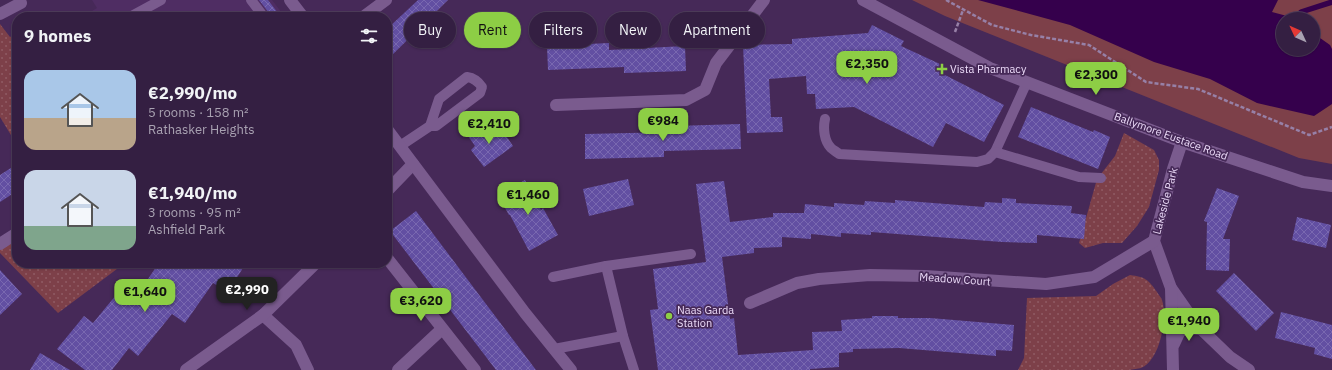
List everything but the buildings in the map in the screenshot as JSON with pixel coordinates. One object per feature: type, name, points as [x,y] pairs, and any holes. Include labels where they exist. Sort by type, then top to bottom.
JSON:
[{"type":"street","points":[[290,0],[299,12]]},
{"type":"street","points":[[370,12],[386,0]]},
{"type":"street","points":[[556,105],[686,100],[705,90],[716,63],[764,0]]},
{"type":"street","name":"Ballymore Eustace Road","points":[[863,0],[990,68],[1182,142],[1303,182],[1332,186]]},
{"type":"street","points":[[0,14],[21,3]]},
{"type":"street","points":[[392,136],[525,314],[571,370]]},
{"type":"street","name":"Lakeside Park","points":[[1182,142],[1173,169],[1154,241],[1171,288],[1201,329],[1230,357],[1249,370]]},
{"type":"street","points":[[392,186],[413,164]]},
{"type":"street","points":[[0,244],[12,236]]},
{"type":"street","name":"Meadow Court","points":[[750,303],[797,284],[819,279],[870,275],[925,276],[1046,284],[1094,278],[1154,241]]},
{"type":"street","points":[[392,264],[475,370]]},
{"type":"street","points":[[186,370],[263,315],[311,268]]},
{"type":"street","points":[[1171,288],[1173,370]]},
{"type":"street","points":[[263,315],[296,345],[308,370]]},
{"type":"street","points":[[1173,347],[1180,331],[1190,328],[1201,329]]},
{"type":"street","points":[[398,370],[442,329]]},
{"type":"lane","points":[[139,12],[161,0]]},
{"type":"lane","points":[[251,0],[260,12]]},
{"type":"lane","points":[[400,146],[430,126],[436,126],[480,94],[482,87],[474,78],[467,77],[439,99],[430,126]]},
{"type":"lane","points":[[825,119],[824,125],[826,140],[831,148],[840,154],[977,162],[988,159],[995,152],[1027,82]]},
{"type":"lane","points":[[995,152],[1080,177],[1101,178]]},
{"type":"lane","points":[[554,277],[606,266],[690,254]]},
{"type":"lane","points":[[606,266],[623,336],[634,370]]},
{"type":"lane","points":[[554,349],[623,336]]},
{"type":"path","points":[[946,0],[992,25],[1031,35],[1089,45],[1146,82],[1198,89],[1309,135],[1332,127]]},
{"type":"path","points":[[950,46],[962,10]]},
{"type":"shaded area","points":[[92,0],[272,0],[281,12],[90,12],[97,8]]},
{"type":"shaded area","points":[[912,0],[1332,0],[1332,164],[1299,158],[945,16]]},
{"type":"shaded area","points":[[978,0],[1278,0],[1272,12],[1276,13],[1276,56],[1320,56],[1320,38],[1330,45],[1332,49],[1332,104],[1314,116],[1257,103],[1210,79],[1154,62],[1070,25]]},
{"type":"shaded area","points":[[0,24],[10,37],[12,36],[12,137],[0,117]]},
{"type":"shaded area","points":[[1124,133],[1154,150],[1159,160],[1159,170],[1149,207],[1137,226],[1122,243],[1103,243],[1085,248],[1079,243],[1097,179],[1115,156]]},
{"type":"shaded area","points":[[12,240],[12,265],[0,253],[0,250]]},
{"type":"shaded area","points":[[14,268],[118,268],[58,313]]},
{"type":"shaded area","points":[[1130,275],[1143,278],[1148,281],[1161,298],[1164,308],[1161,338],[1158,348],[1148,364],[1141,368],[1129,370],[1018,370],[1024,358],[1027,298],[1096,296],[1113,284]]},
{"type":"waterway","points":[[1301,12],[1332,2]]},
{"type":"place","name":"Vista Pharmacy","points":[[942,69]]},
{"type":"place","name":"Naas Garda Station","points":[[669,316]]}]
